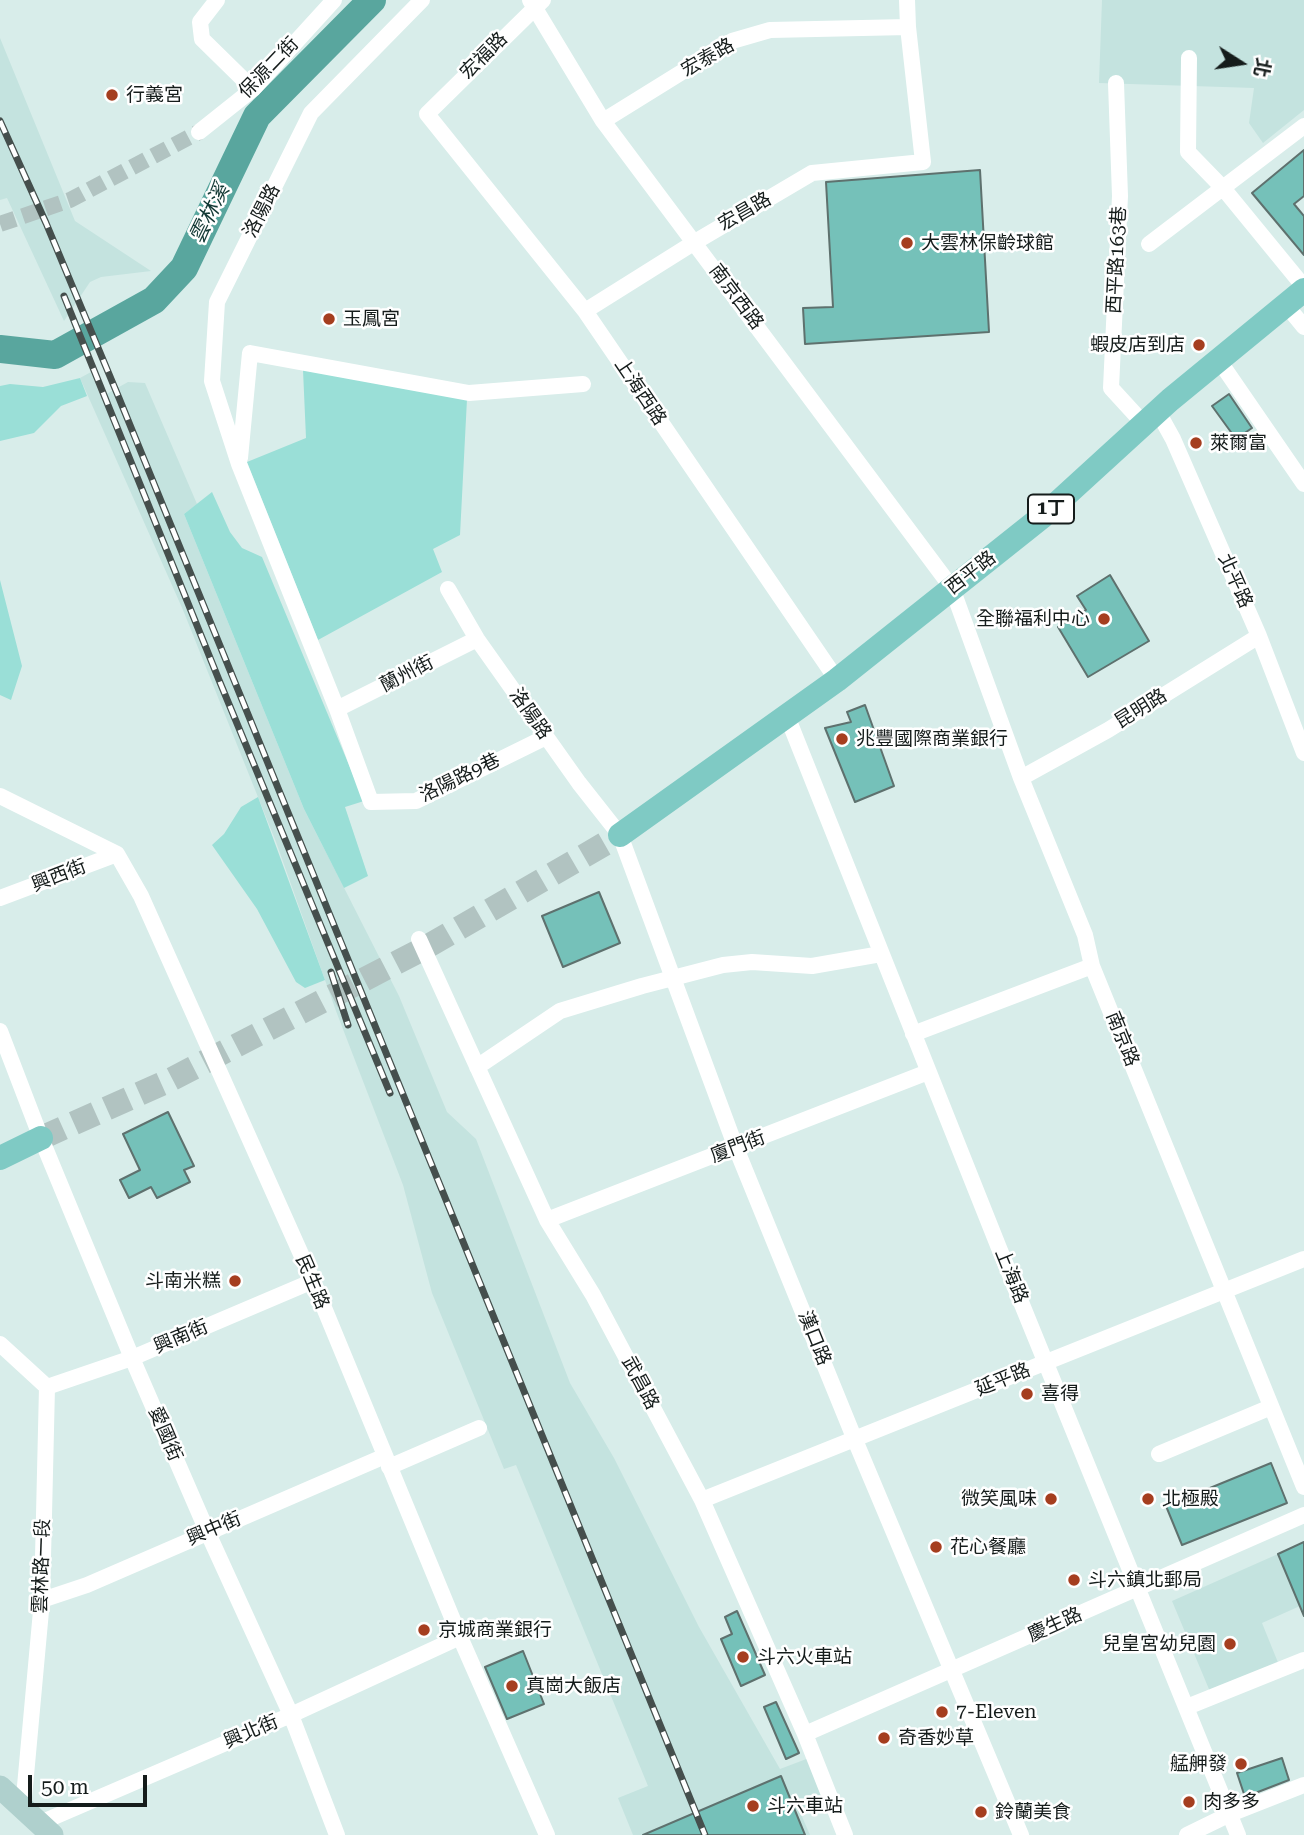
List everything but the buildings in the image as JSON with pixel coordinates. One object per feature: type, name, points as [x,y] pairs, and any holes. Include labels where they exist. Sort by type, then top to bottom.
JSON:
[{"type":"main road","name":"西平路","points":[[620,835],[838,680],[1043,516],[1151,418],[1298,294]]},
{"type":"main road","points":[[0,1158],[41,1138]]},
{"type":"street","points":[[217,0],[200,22],[202,38],[253,89]]},
{"type":"street","name":"保源二街","points":[[199,132],[253,89],[334,0]]},
{"type":"street","name":"洛陽路","points":[[371,802],[337,709],[239,464],[212,380],[217,302],[312,113],[422,0]]},
{"type":"street","points":[[907,0],[908,27]]},
{"type":"street","name":"宏福路","points":[[427,114],[536,2]]},
{"type":"street","name":"南京西路","points":[[536,2],[603,121],[952,587]]},
{"type":"street","name":"宏泰路","points":[[603,121],[732,41],[770,30],[908,27]]},
{"type":"street","name":"宏昌路","points":[[585,311],[812,173],[923,162],[908,27]]},
{"type":"street","points":[[1189,58],[1188,152],[1223,188],[1298,294],[1304,327]]},
{"type":"street","name":"西平路163巷","points":[[1116,83],[1120,196],[1111,388],[1151,418]]},
{"type":"street","name":"上海西路","points":[[427,114],[585,311],[838,680]]},
{"type":"street","points":[[1149,244],[1304,126]]},
{"type":"street","name":"洛陽路","points":[[239,464],[250,353],[469,393],[583,384]]},
{"type":"street","points":[[1219,359],[1304,484]]},
{"type":"street","name":"北平路","points":[[1151,418],[1259,635],[1304,753]]},
{"type":"street","name":"南京路","points":[[952,587],[1021,778],[1085,935],[1092,966],[1304,1486]]},
{"type":"street","name":"洛陽路","points":[[448,589],[477,639],[545,737],[620,835]]},
{"type":"street","name":"昆明路","points":[[1021,778],[1108,730],[1259,635]]},
{"type":"street","name":"蘭州街","points":[[337,709],[477,639]]},
{"type":"street","name":"上海路","points":[[787,716],[928,1072],[1238,1835]]},
{"type":"street","name":"洛陽路9巷","points":[[371,802],[416,801],[545,737]]},
{"type":"street","points":[[0,796],[117,854]]},
{"type":"street","name":"漢口路","points":[[620,835],[736,1148],[1021,1835]]},
{"type":"street","name":"興西街","points":[[0,898],[117,854]]},
{"type":"street","name":"民生路","points":[[117,854],[141,896],[313,1281],[460,1637],[547,1835]]},
{"type":"street","name":"武昌路","points":[[419,939],[547,1220],[593,1295],[702,1500],[805,1734],[845,1835]]},
{"type":"street","points":[[477,1067],[560,1011],[673,978],[723,965],[752,962],[812,966],[881,954]]},
{"type":"street","points":[[913,1034],[1092,966]]},
{"type":"street","name":"愛國街","points":[[0,1031],[132,1358],[291,1715],[337,1835]]},
{"type":"street","name":"廈門街","points":[[547,1220],[928,1072]]},
{"type":"street","name":"延平路","points":[[702,1500],[1304,1259]]},
{"type":"street","name":"興南街","points":[[47,1387],[132,1358],[313,1281]]},
{"type":"street","points":[[0,1344],[47,1387]]},
{"type":"street","name":"雲林路一段","points":[[23,1808],[42,1600],[47,1387]]},
{"type":"street","points":[[1159,1454],[1271,1407]]},
{"type":"street","name":"興中街","points":[[42,1600],[87,1585],[207,1531],[480,1428]]},
{"type":"street","name":"慶生路","points":[[805,1734],[1304,1515]]},
{"type":"street","name":"興北街","points":[[46,1829],[460,1637]]},
{"type":"street","points":[[1187,1707],[1304,1660]]},
{"type":"street","points":[[1187,1835],[1230,1814],[1304,1785]]},
{"type":"street","points":[[0,1787],[46,1829]]},
{"type":"shaded area","points":[[1102,0],[1304,0],[1304,110],[1263,143],[1249,123],[1254,88],[1099,83]]},
{"type":"shaded area","points":[[0,38],[75,221],[151,271],[101,277],[90,282],[64,321],[7,198],[0,200]]},
{"type":"shaded area","points":[[303,370],[467,399],[460,535],[433,549],[442,572],[318,640],[247,462],[306,438]]},
{"type":"shaded area","points":[[91,372],[101,397],[128,382],[145,383],[197,504],[184,514],[304,809],[399,996],[447,1112],[476,1139],[570,1383],[614,1458],[699,1627],[780,1769],[809,1758],[825,1802],[800,1812],[810,1835],[633,1835],[618,1798],[648,1786],[516,1465],[504,1469],[432,1293],[403,1185],[336,1011],[276,842],[183,610],[80,378]]},
{"type":"shaded area","points":[[80,378],[87,396],[61,406],[34,433],[0,441],[0,386],[10,384],[43,387]]},
{"type":"shaded area","points":[[212,492],[230,532],[242,548],[262,557],[364,801],[345,807],[368,876],[344,888],[304,809],[184,514]]},
{"type":"shaded area","points":[[0,580],[22,666],[11,700],[0,695]]},
{"type":"shaded area","points":[[258,797],[325,980],[305,988],[296,982],[257,909],[212,845],[224,834],[241,807]]},
{"type":"shaded area","name":"兒皇宮幼兒園","points":[[1278,1554],[1300,1606],[1262,1623],[1279,1665],[1211,1694],[1172,1601]]},
{"type":"waterway","name":"雲林溪","points":[[0,349],[55,355],[154,300],[184,268],[257,116],[372,0]]},
{"type":"tunnel","points":[[0,224],[70,200],[199,132]]},
{"type":"tunnel","points":[[41,1138],[168,1081],[423,949],[620,835]]},
{"type":"railway","points":[[0,121],[119,398],[705,1835]]},
{"type":"railway","points":[[64,296],[390,1093]]},
{"type":"railway","points":[[331,972],[348,1025]]},
{"type":"place","name":"行義宮","points":[[112,95]]},
{"type":"place","name":"大雲林保齡球館","points":[[907,243]]},
{"type":"place","name":"玉鳳宮","points":[[329,319]]},
{"type":"place","name":"蝦皮店到店","points":[[1199,345]]},
{"type":"place","name":"萊爾富","points":[[1196,443]]},
{"type":"place","name":"全聯福利中心","points":[[1104,619]]},
{"type":"place","name":"兆豐國際商業銀行","points":[[842,739]]},
{"type":"place","name":"斗南米糕","points":[[235,1281]]},
{"type":"place","name":"喜得","points":[[1027,1394]]},
{"type":"place","name":"微笑風味","points":[[1051,1499]]},
{"type":"place","name":"北極殿","points":[[1148,1499]]},
{"type":"place","name":"花心餐廳","points":[[936,1547]]},
{"type":"place","name":"斗六鎮北郵局","points":[[1074,1580]]},
{"type":"place","name":"京城商業銀行","points":[[424,1630]]},
{"type":"place","name":"兒皇宮幼兒園","points":[[1230,1644]]},
{"type":"place","name":"斗六火車站","points":[[743,1657]]},
{"type":"place","name":"真崗大飯店","points":[[512,1686]]},
{"type":"place","name":"7-Eleven","points":[[942,1712]]},
{"type":"place","name":"奇香妙草","points":[[884,1738]]},
{"type":"place","name":"艋舺發","points":[[1241,1764]]},
{"type":"place","name":"肉多多","points":[[1189,1802]]},
{"type":"place","name":"斗六車站","points":[[753,1806]]},
{"type":"place","name":"鈴蘭美食","points":[[981,1812]]}]
